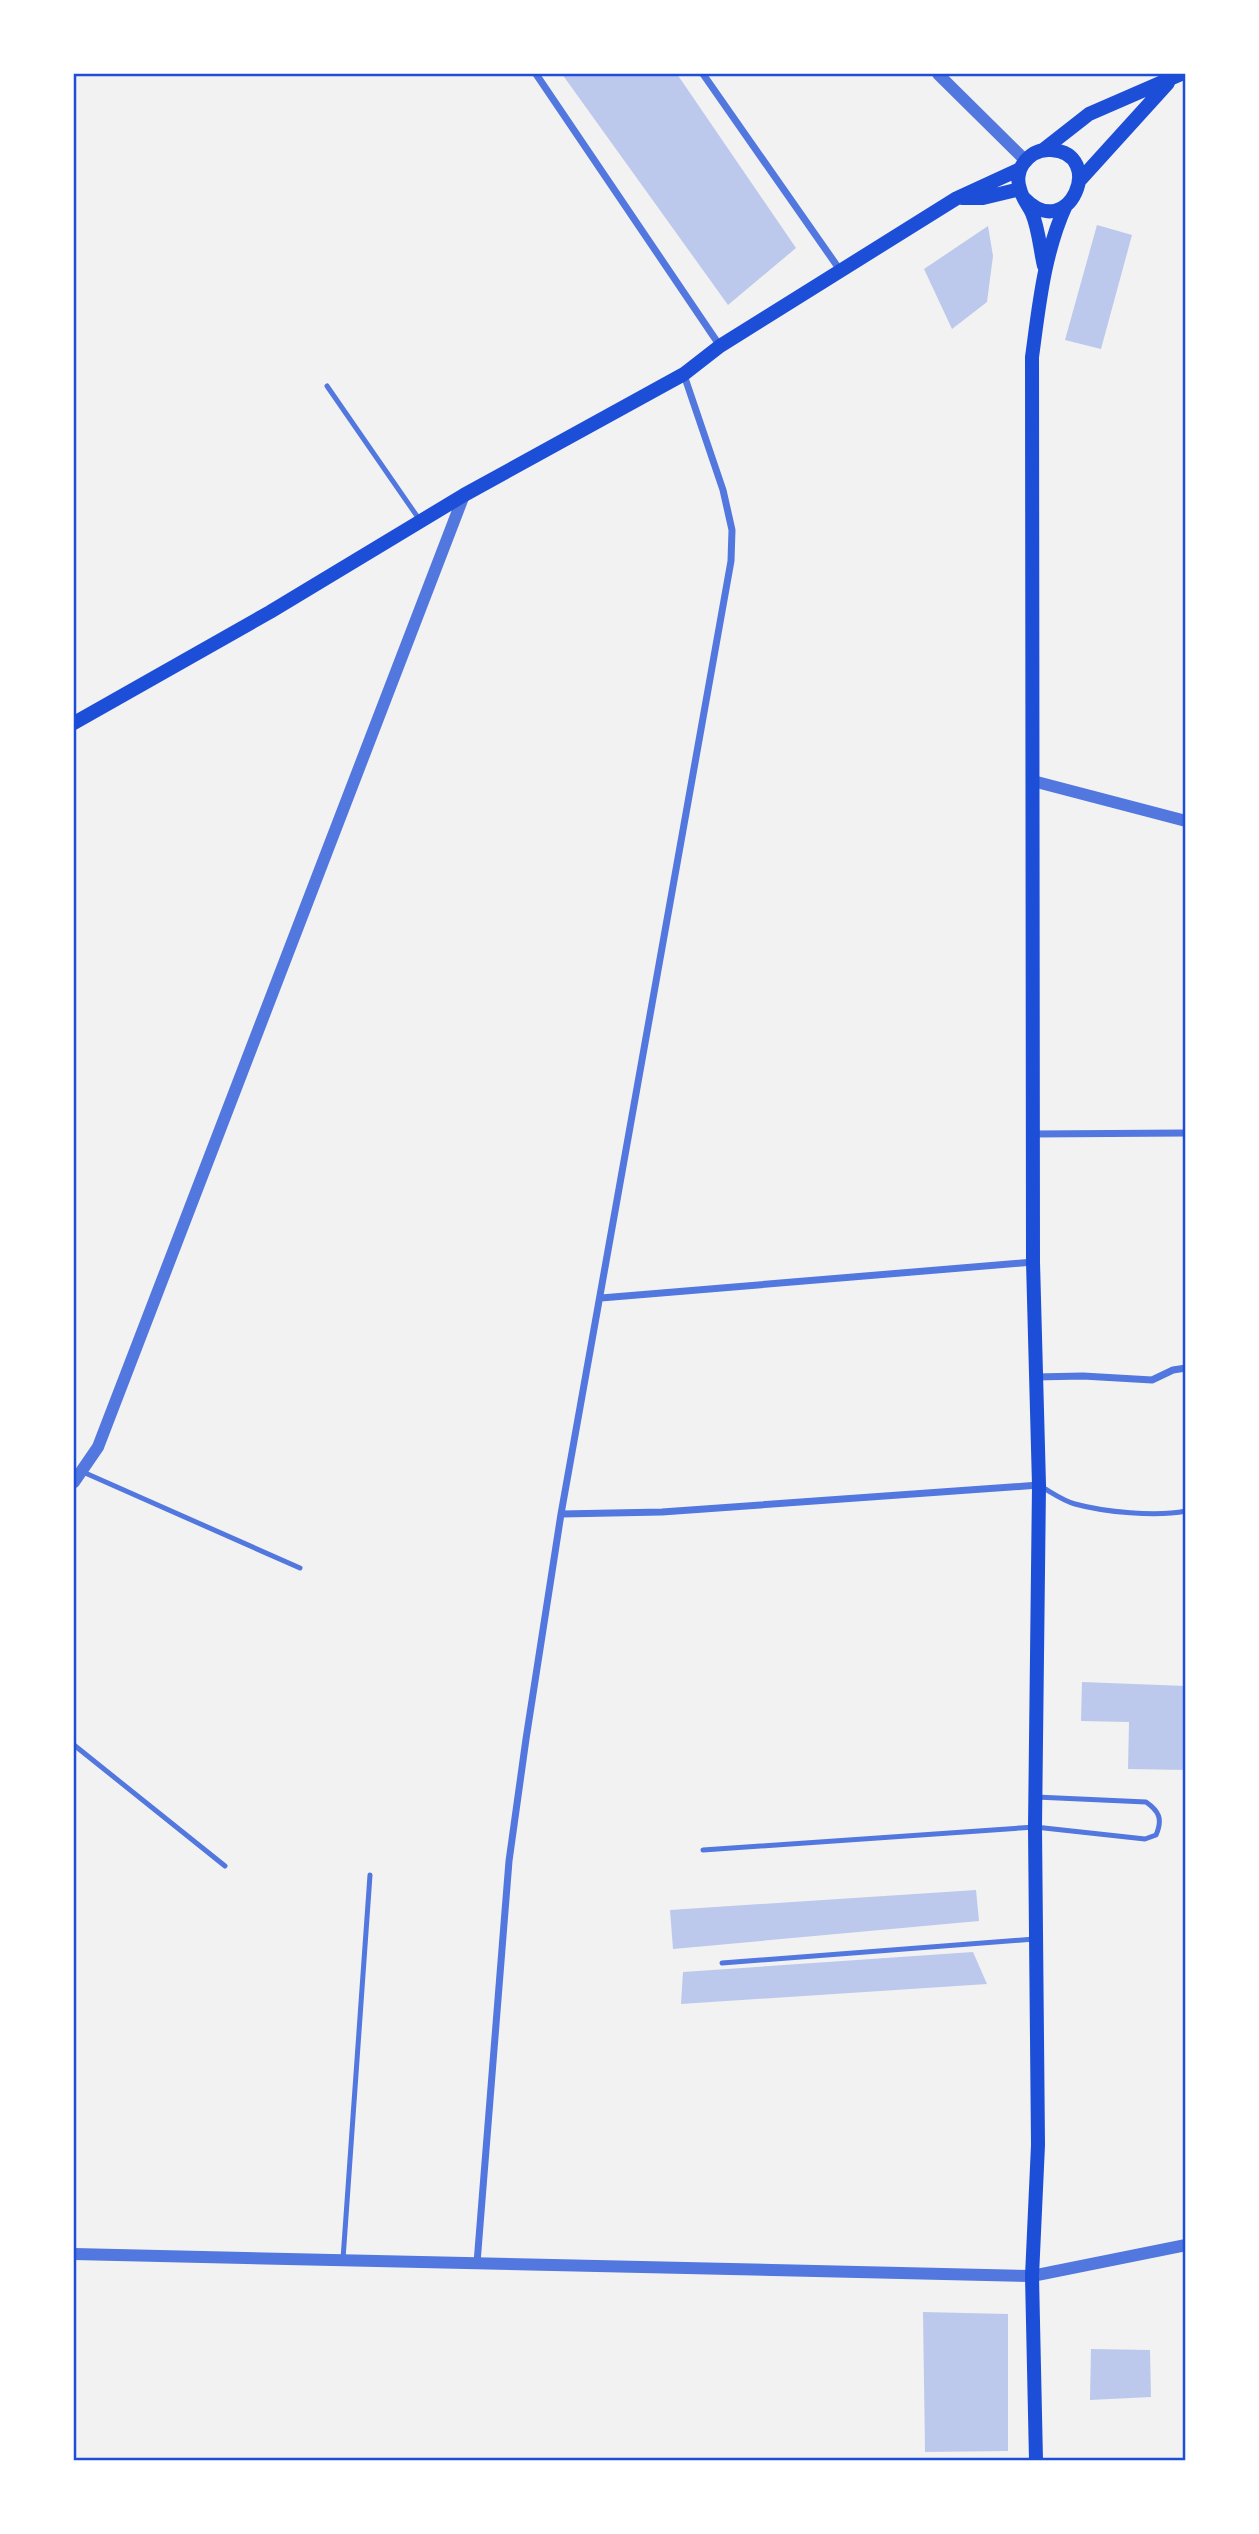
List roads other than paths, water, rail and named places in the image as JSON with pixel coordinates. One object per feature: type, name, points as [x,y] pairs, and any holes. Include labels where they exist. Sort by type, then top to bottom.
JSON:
[{"type":"main road","points":[[957,198],[1022,194],[1039,209],[1058,210],[1074,199],[1080,180],[1176,76]]},
{"type":"main road","points":[[1043,150],[1089,114],[1176,76]]},
{"type":"main road","points":[[74,723],[270,612],[464,495],[684,374],[720,346],[957,198],[1023,165],[1033,153],[1054,150],[1072,160],[1078,169],[1080,180]]},
{"type":"main road","points":[[1023,165],[1022,194],[1032,214],[1045,271]]},
{"type":"main road","points":[[1036,2460],[1032,2276],[1038,2145],[1035,1827],[1039,1485],[1033,1262],[1032,357],[1045,271],[1057,225],[1066,205]]},
{"type":"street","points":[[536,74],[720,346]]},
{"type":"street","points":[[703,74],[841,271]]},
{"type":"street","points":[[938,74],[1023,165]]},
{"type":"street","points":[[477,2263],[509,1861],[561,1514],[731,561],[732,530],[723,490],[684,374]]},
{"type":"street","points":[[74,1482],[83,1472],[101,1438],[464,495]]},
{"type":"street","points":[[1033,781],[1185,821]]},
{"type":"street","points":[[1033,1134],[1185,1133]]},
{"type":"street","points":[[601,1298],[1033,1262]]},
{"type":"street","points":[[1035,1377],[1083,1376],[1152,1380],[1173,1370],[1185,1368]]},
{"type":"street","points":[[561,1514],[662,1512],[1039,1485]]},
{"type":"street","points":[[74,2254],[1032,2276],[1185,2245]]},
{"type":"lane","points":[[327,386],[420,522]]},
{"type":"lane","points":[[83,1472],[300,1569]]},
{"type":"lane","points":[[1039,1485],[1073,1504],[1141,1513],[1185,1511]]},
{"type":"lane","points":[[74,1745],[225,1866]]},
{"type":"lane","points":[[703,1850],[1035,1827],[1145,1839],[1156,1835],[1160,1826],[1157,1809],[1146,1801],[1037,1797]]},
{"type":"lane","points":[[343,2259],[370,1875]]},
{"type":"lane","points":[[722,1963],[1037,1939]]}]
